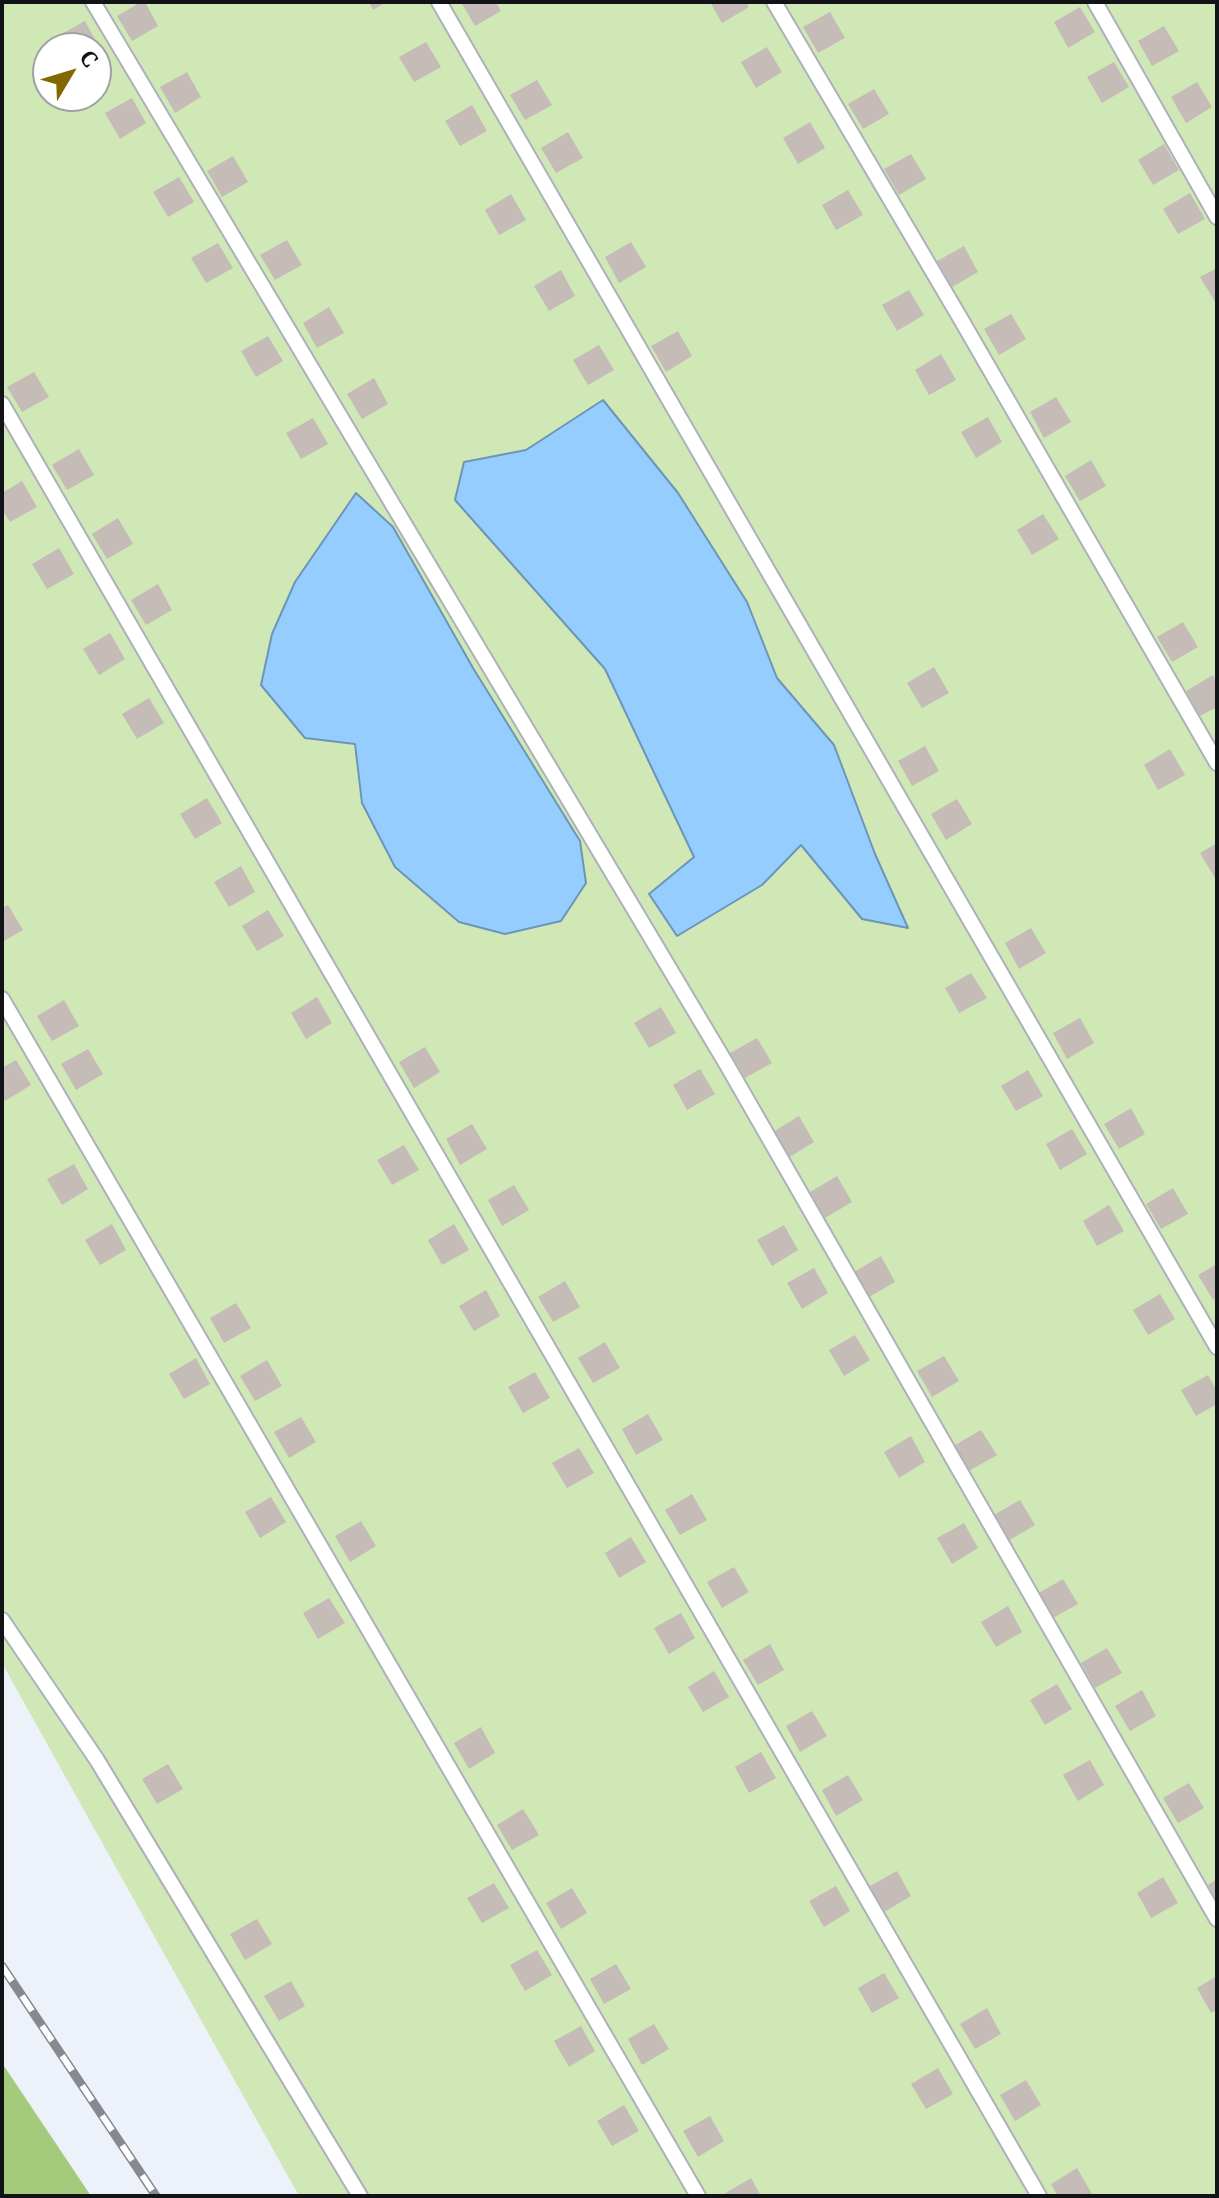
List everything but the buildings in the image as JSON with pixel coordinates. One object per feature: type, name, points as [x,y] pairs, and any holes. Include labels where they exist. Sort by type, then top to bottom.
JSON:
[{"type":"lane","points":[[93,2],[727,1065],[1217,1919]]},
{"type":"lane","points":[[439,2],[1217,1347]]},
{"type":"lane","points":[[774,2],[1217,763]]},
{"type":"lane","points":[[1095,2],[1217,217]]},
{"type":"lane","points":[[2,404],[1039,2196]]},
{"type":"lane","points":[[2,999],[698,2196]]},
{"type":"lane","points":[[2,1620],[97,1760],[360,2196]]},
{"type":"green space","points":[[2,2],[1217,2],[1217,2196],[299,2196],[2,1663]]},
{"type":"green space","points":[[2,2063],[91,2196],[2,2196]]},
{"type":"water","points":[[603,400],[678,493],[747,602],[777,678],[834,745],[875,854],[908,928],[862,919],[801,845],[762,885],[677,936],[649,894],[694,857],[605,669],[455,500],[464,462],[526,450]]},
{"type":"water","points":[[356,493],[393,527],[473,668],[580,841],[586,883],[561,921],[505,934],[459,922],[395,867],[362,803],[355,744],[305,738],[261,685],[272,634],[295,582]]},
{"type":"railway","points":[[2,1966],[156,2196]]}]
